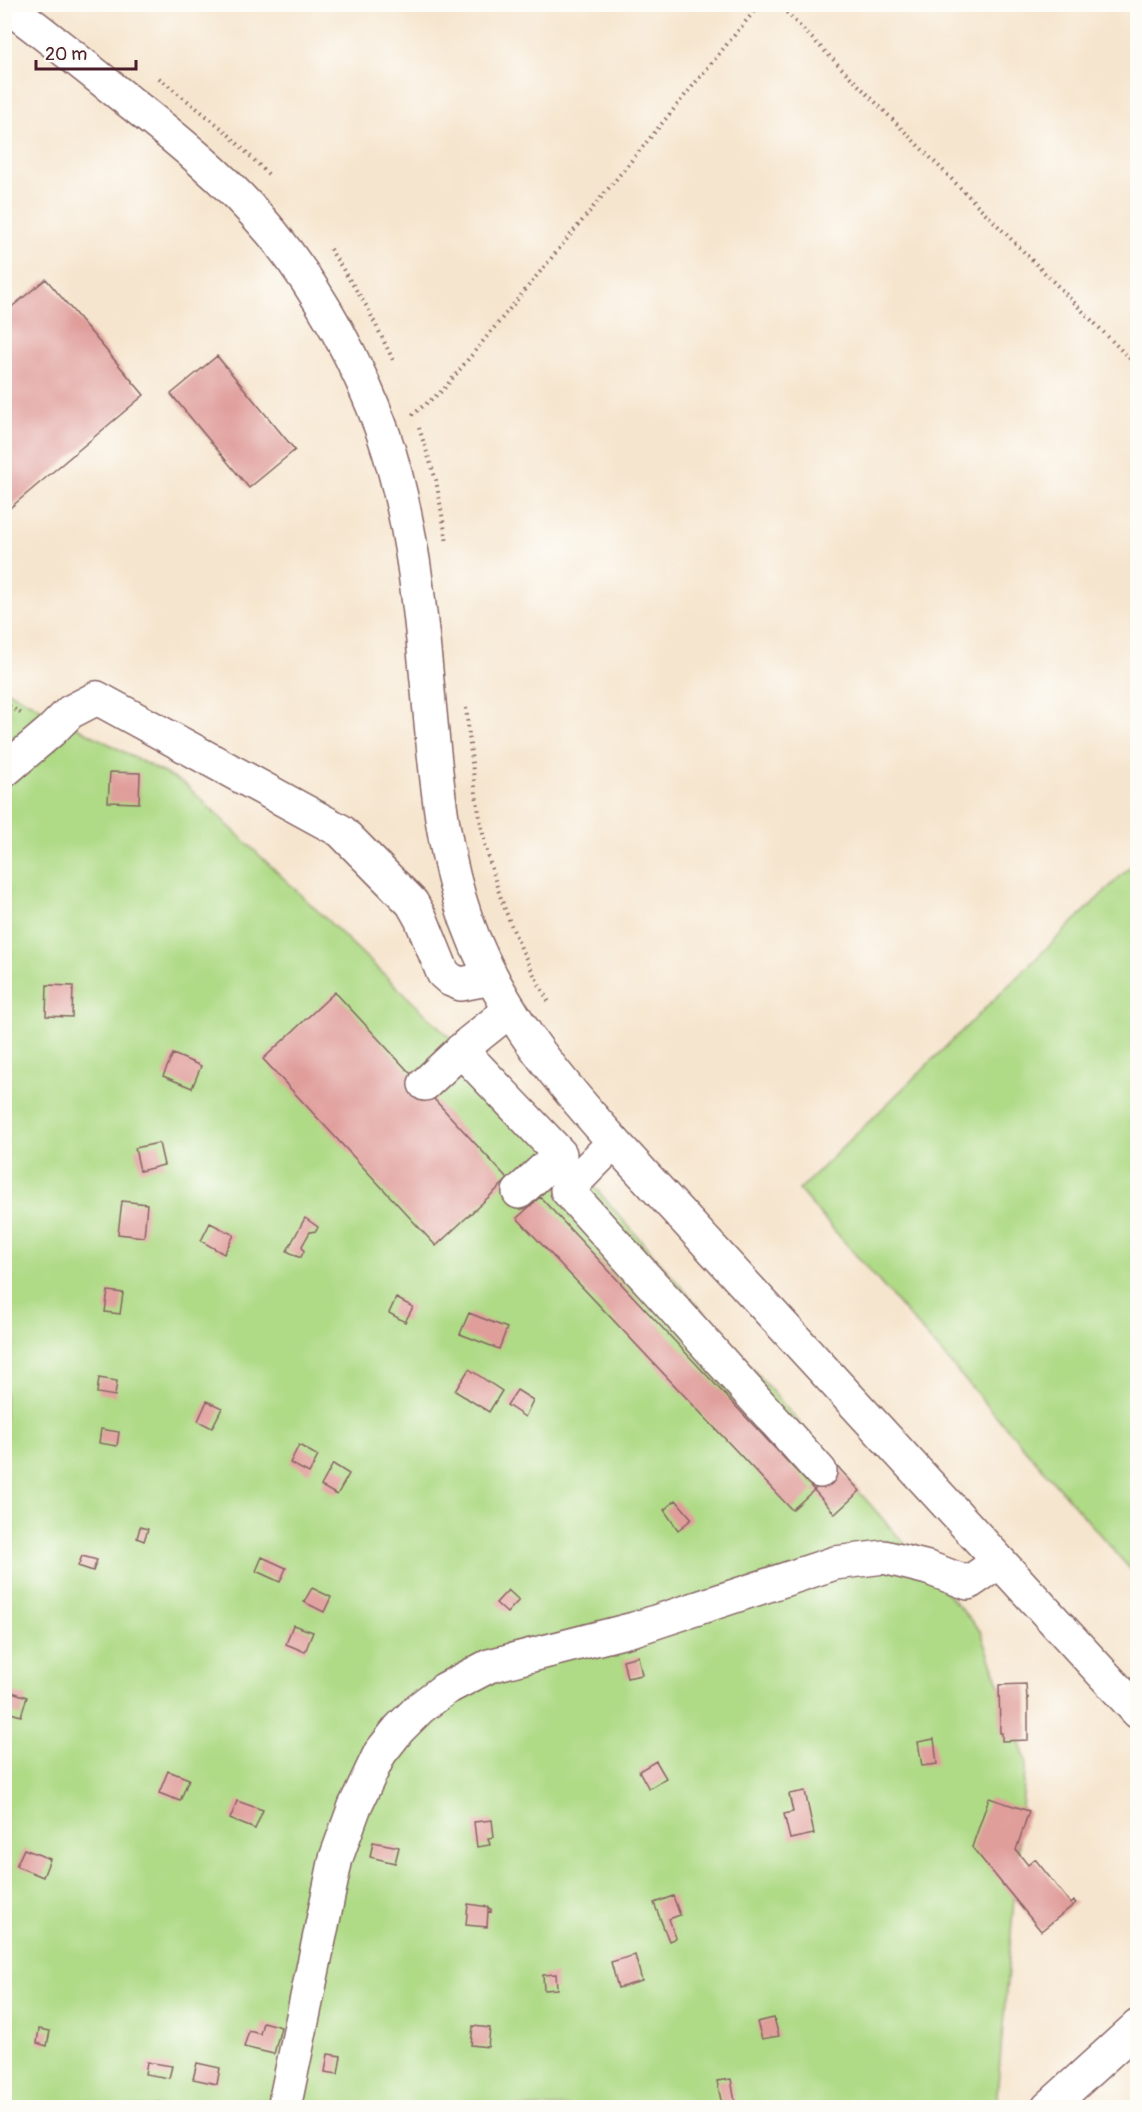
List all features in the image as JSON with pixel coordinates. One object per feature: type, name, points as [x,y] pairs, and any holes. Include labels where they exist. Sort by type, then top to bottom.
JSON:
[{"type":"main road","points":[[6,4],[154,120],[235,193],[272,234],[303,276],[333,324],[357,371],[382,432],[409,537],[420,611],[444,830],[465,916],[509,1011],[545,1062],[614,1142],[1137,1712]]},
{"type":"main road","points":[[4,771],[70,712],[97,698],[341,831],[412,903],[443,973],[451,980],[461,984],[492,978]]},
{"type":"main road","points":[[421,919],[465,916]]},
{"type":"main road","points":[[425,1084],[461,1050],[509,1011]]},
{"type":"main road","points":[[461,1050],[560,1154],[519,1192]]},
{"type":"main road","points":[[614,1142],[567,1190],[820,1471]]},
{"type":"main road","points":[[284,2108],[336,1858],[355,1806],[380,1753],[420,1708],[445,1689],[489,1666],[634,1629],[835,1563],[884,1557],[928,1568],[968,1583],[999,1562]]},
{"type":"main road","points":[[1048,2108],[1137,2026]]},
{"type":"path","points":[[382,432],[414,413],[442,390],[760,4]]},
{"type":"path","points":[[778,4],[1137,367]]},
{"type":"path","points":[[152,73],[224,130],[275,182]]},
{"type":"path","points":[[326,244],[367,307],[395,365]]},
{"type":"path","points":[[410,404],[436,480],[449,553]]},
{"type":"path","points":[[465,700],[479,813],[493,874],[509,922],[552,1008]]},
{"type":"green space","points":[[4,689],[185,784],[538,1122],[981,1632],[1026,1761],[996,2107],[5,2107]]},
{"type":"green space","points":[[1137,860],[1137,1577],[799,1190]]},
{"type":"building","points":[[46,279],[144,395],[4,513],[4,313]]},
{"type":"building","points":[[217,356],[295,450],[249,488],[171,394]]},
{"type":"building","points":[[110,772],[140,773],[139,803],[108,802]]},
{"type":"building","points":[[47,985],[73,986],[72,1017],[46,1016]]},
{"type":"building","points":[[335,992],[508,1179],[436,1246],[263,1059]]},
{"type":"building","points":[[173,1054],[201,1066],[192,1088],[163,1076]]},
{"type":"building","points":[[159,1143],[164,1165],[140,1171],[135,1148]]},
{"type":"building","points":[[540,1197],[814,1490],[792,1510],[517,1218]]},
{"type":"building","points":[[122,1201],[147,1204],[144,1237],[118,1234]]},
{"type":"building","points":[[305,1218],[318,1227],[316,1231],[310,1232],[302,1246],[304,1251],[301,1257],[298,1257],[287,1251]]},
{"type":"building","points":[[210,1223],[234,1235],[224,1254],[201,1241]]},
{"type":"building","points":[[108,1291],[123,1293],[120,1314],[105,1312]]},
{"type":"building","points":[[396,1298],[413,1307],[405,1322],[389,1313]]},
{"type":"building","points":[[469,1313],[507,1328],[499,1349],[460,1334]]},
{"type":"building","points":[[469,1369],[502,1391],[489,1412],[455,1391]]},
{"type":"building","points":[[99,1378],[117,1381],[115,1396],[97,1393]]},
{"type":"building","points":[[517,1390],[533,1400],[525,1417],[507,1405]]},
{"type":"building","points":[[207,1401],[222,1408],[212,1428],[198,1421]]},
{"type":"building","points":[[101,1429],[119,1432],[117,1446],[99,1443]]},
{"type":"building","points":[[299,1445],[318,1456],[309,1473],[290,1463]]},
{"type":"building","points":[[333,1464],[349,1474],[337,1495],[321,1486]]},
{"type":"building","points":[[838,1467],[860,1491],[835,1514],[814,1490]]},
{"type":"building","points":[[676,1500],[692,1519],[678,1530],[664,1510]]},
{"type":"building","points":[[140,1527],[148,1529],[144,1541],[137,1538]]},
{"type":"building","points":[[82,1556],[97,1560],[93,1571],[78,1566]]},
{"type":"building","points":[[262,1557],[286,1568],[280,1582],[256,1571]]},
{"type":"building","points":[[312,1588],[331,1597],[324,1612],[304,1602]]},
{"type":"building","points":[[508,1590],[519,1600],[507,1613],[496,1603]]},
{"type":"building","points":[[293,1625],[313,1632],[305,1652],[286,1644]]},
{"type":"building","points":[[638,1656],[642,1675],[627,1678],[623,1660]]},
{"type":"building","points":[[1026,1684],[1028,1740],[1002,1741],[999,1685]]},
{"type":"building","points":[[9,1691],[27,1697],[21,1716],[4,1711]]},
{"type":"building","points":[[934,1739],[937,1764],[922,1766],[918,1742]]},
{"type":"building","points":[[656,1761],[666,1778],[649,1789],[639,1771]]},
{"type":"building","points":[[168,1771],[189,1779],[180,1801],[159,1793]]},
{"type":"building","points":[[805,1791],[814,1834],[790,1839],[784,1814],[793,1812],[789,1794]]},
{"type":"building","points":[[989,1798],[1029,1811],[1016,1850],[1028,1865],[1035,1859],[1071,1904],[1074,1901],[1076,1903],[1041,1931],[972,1847]]},
{"type":"building","points":[[237,1801],[263,1810],[255,1829],[230,1819]]},
{"type":"building","points":[[492,1820],[494,1837],[488,1838],[490,1845],[477,1847],[474,1822]]},
{"type":"building","points":[[373,1842],[399,1847],[395,1863],[370,1857]]},
{"type":"building","points":[[24,1849],[50,1859],[43,1877],[16,1866]]},
{"type":"building","points":[[673,1896],[680,1915],[669,1919],[676,1938],[669,1941],[654,1903]]},
{"type":"building","points":[[468,1904],[491,1909],[491,1912],[488,1911],[487,1927],[466,1925]]},
{"type":"building","points":[[635,1955],[642,1981],[618,1988],[611,1962]]},
{"type":"building","points":[[556,1974],[557,1989],[544,1990],[543,1975]]},
{"type":"building","points":[[774,2018],[779,2036],[762,2039],[757,2022]]},
{"type":"building","points":[[263,2022],[281,2027],[274,2054],[244,2047],[249,2031],[260,2034]]},
{"type":"building","points":[[473,2026],[490,2028],[488,2047],[471,2045]]},
{"type":"building","points":[[39,2029],[50,2031],[47,2046],[37,2043]]},
{"type":"building","points":[[328,2054],[341,2056],[338,2074],[325,2072]]},
{"type":"building","points":[[147,2062],[172,2066],[169,2078],[145,2074]]},
{"type":"building","points":[[197,2063],[220,2068],[217,2084],[193,2079]]},
{"type":"building","points":[[731,2079],[735,2102],[722,2105],[717,2081]]}]
